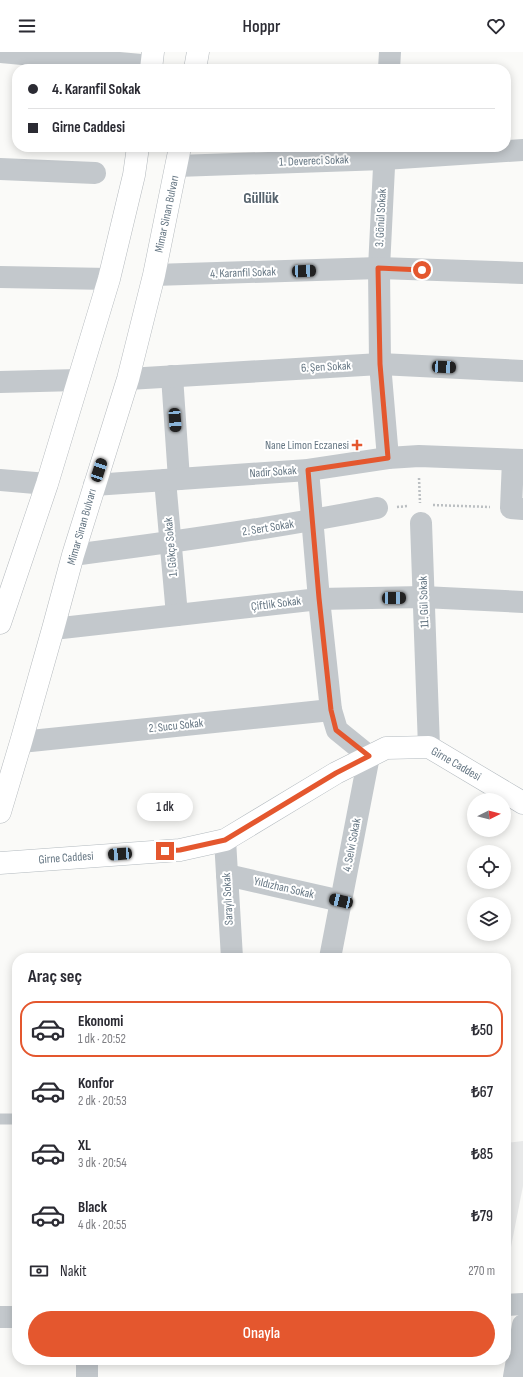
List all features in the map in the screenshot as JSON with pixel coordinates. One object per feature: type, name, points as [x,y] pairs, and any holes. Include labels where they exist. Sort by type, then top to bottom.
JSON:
[{"type":"main road","points":[[196,64],[198,52]]},
{"type":"main road","points":[[0,623],[46,484],[109,279],[134,175],[137,152]]},
{"type":"main road","name":"Mimar Sinan Bulvarı","points":[[0,812],[22,742],[73,555],[128,379],[154,275],[179,156]]},
{"type":"main road","name":"Girne Caddesi","points":[[0,863],[180,850],[225,840],[336,773],[386,748],[428,747],[523,803]]},
{"type":"street","points":[[0,52],[152,62]]},
{"type":"street","points":[[389,64],[390,52]]},
{"type":"street","name":"1. Devereci Sokak","points":[[511,150],[523,150]]},
{"type":"street","name":"1. Devereci Sokak","points":[[179,156],[431,152]]},
{"type":"street","name":"3. Gönül Sokak","points":[[385,153],[378,268],[380,364],[388,458]]},
{"type":"street","points":[[0,169],[95,173]]},
{"type":"street","name":"4. Karanfil Sokak","points":[[154,275],[378,268],[523,273]]},
{"type":"street","points":[[0,277],[109,279]]},
{"type":"street","name":"6. Şen Sokak","points":[[128,379],[380,364],[523,371]]},
{"type":"street","name":"1. Gökçe Sokak","points":[[172,376],[171,543],[178,615]]},
{"type":"street","points":[[0,382],[78,380]]},
{"type":"street","name":"Nadir Sokak","points":[[94,485],[308,470],[388,458],[419,456],[518,460]]},
{"type":"street","points":[[517,508],[518,460]]},
{"type":"street","points":[[308,470],[319,598],[331,710],[336,730],[369,756]]},
{"type":"street","points":[[0,480],[46,484]]},
{"type":"street","name":"2. Sert Sokak","points":[[73,555],[171,543],[312,521],[377,508]]},
{"type":"street","name":"11. Gül Sokak","points":[[420,514],[428,747]]},
{"type":"street","name":"Çiftlik Sokak","points":[[54,629],[319,598],[424,597],[523,602]]},
{"type":"street","name":"2. Sucu Sokak","points":[[22,742],[331,710]]},
{"type":"street","name":"4. Selvi Sokak","points":[[331,953],[369,756]]},
{"type":"street","name":"Saraylı Sokak","points":[[225,840],[232,953]]},
{"type":"street","name":"Yıldızhan Sokak","points":[[226,875],[341,901]]},
{"type":"street","points":[[511,1305],[523,1304]]},
{"type":"street","points":[[0,1318],[12,1317]]},
{"type":"street","points":[[514,1377],[523,1325]]},
{"type":"street","points":[[87,1365],[87,1377]]},
{"type":"lane","points":[[0,1119],[12,1119]]},
{"type":"path","points":[[419,456],[420,514]]},
{"type":"path","points":[[377,508],[420,514],[517,508]]},
{"type":"shaded area","points":[[523,1141],[523,1186],[511,1247],[511,1142]]},
{"type":"place","name":"Nane Limon Eczanesi","points":[[357,445]]},
{"type":"district","name":"Güllük","points":[[261,198]]},
{"type":"route","points":[[165,851],[180,850],[225,840],[336,773],[369,756],[336,730],[331,710],[319,598],[308,470],[388,458],[380,364],[378,268],[422,270]]}]
